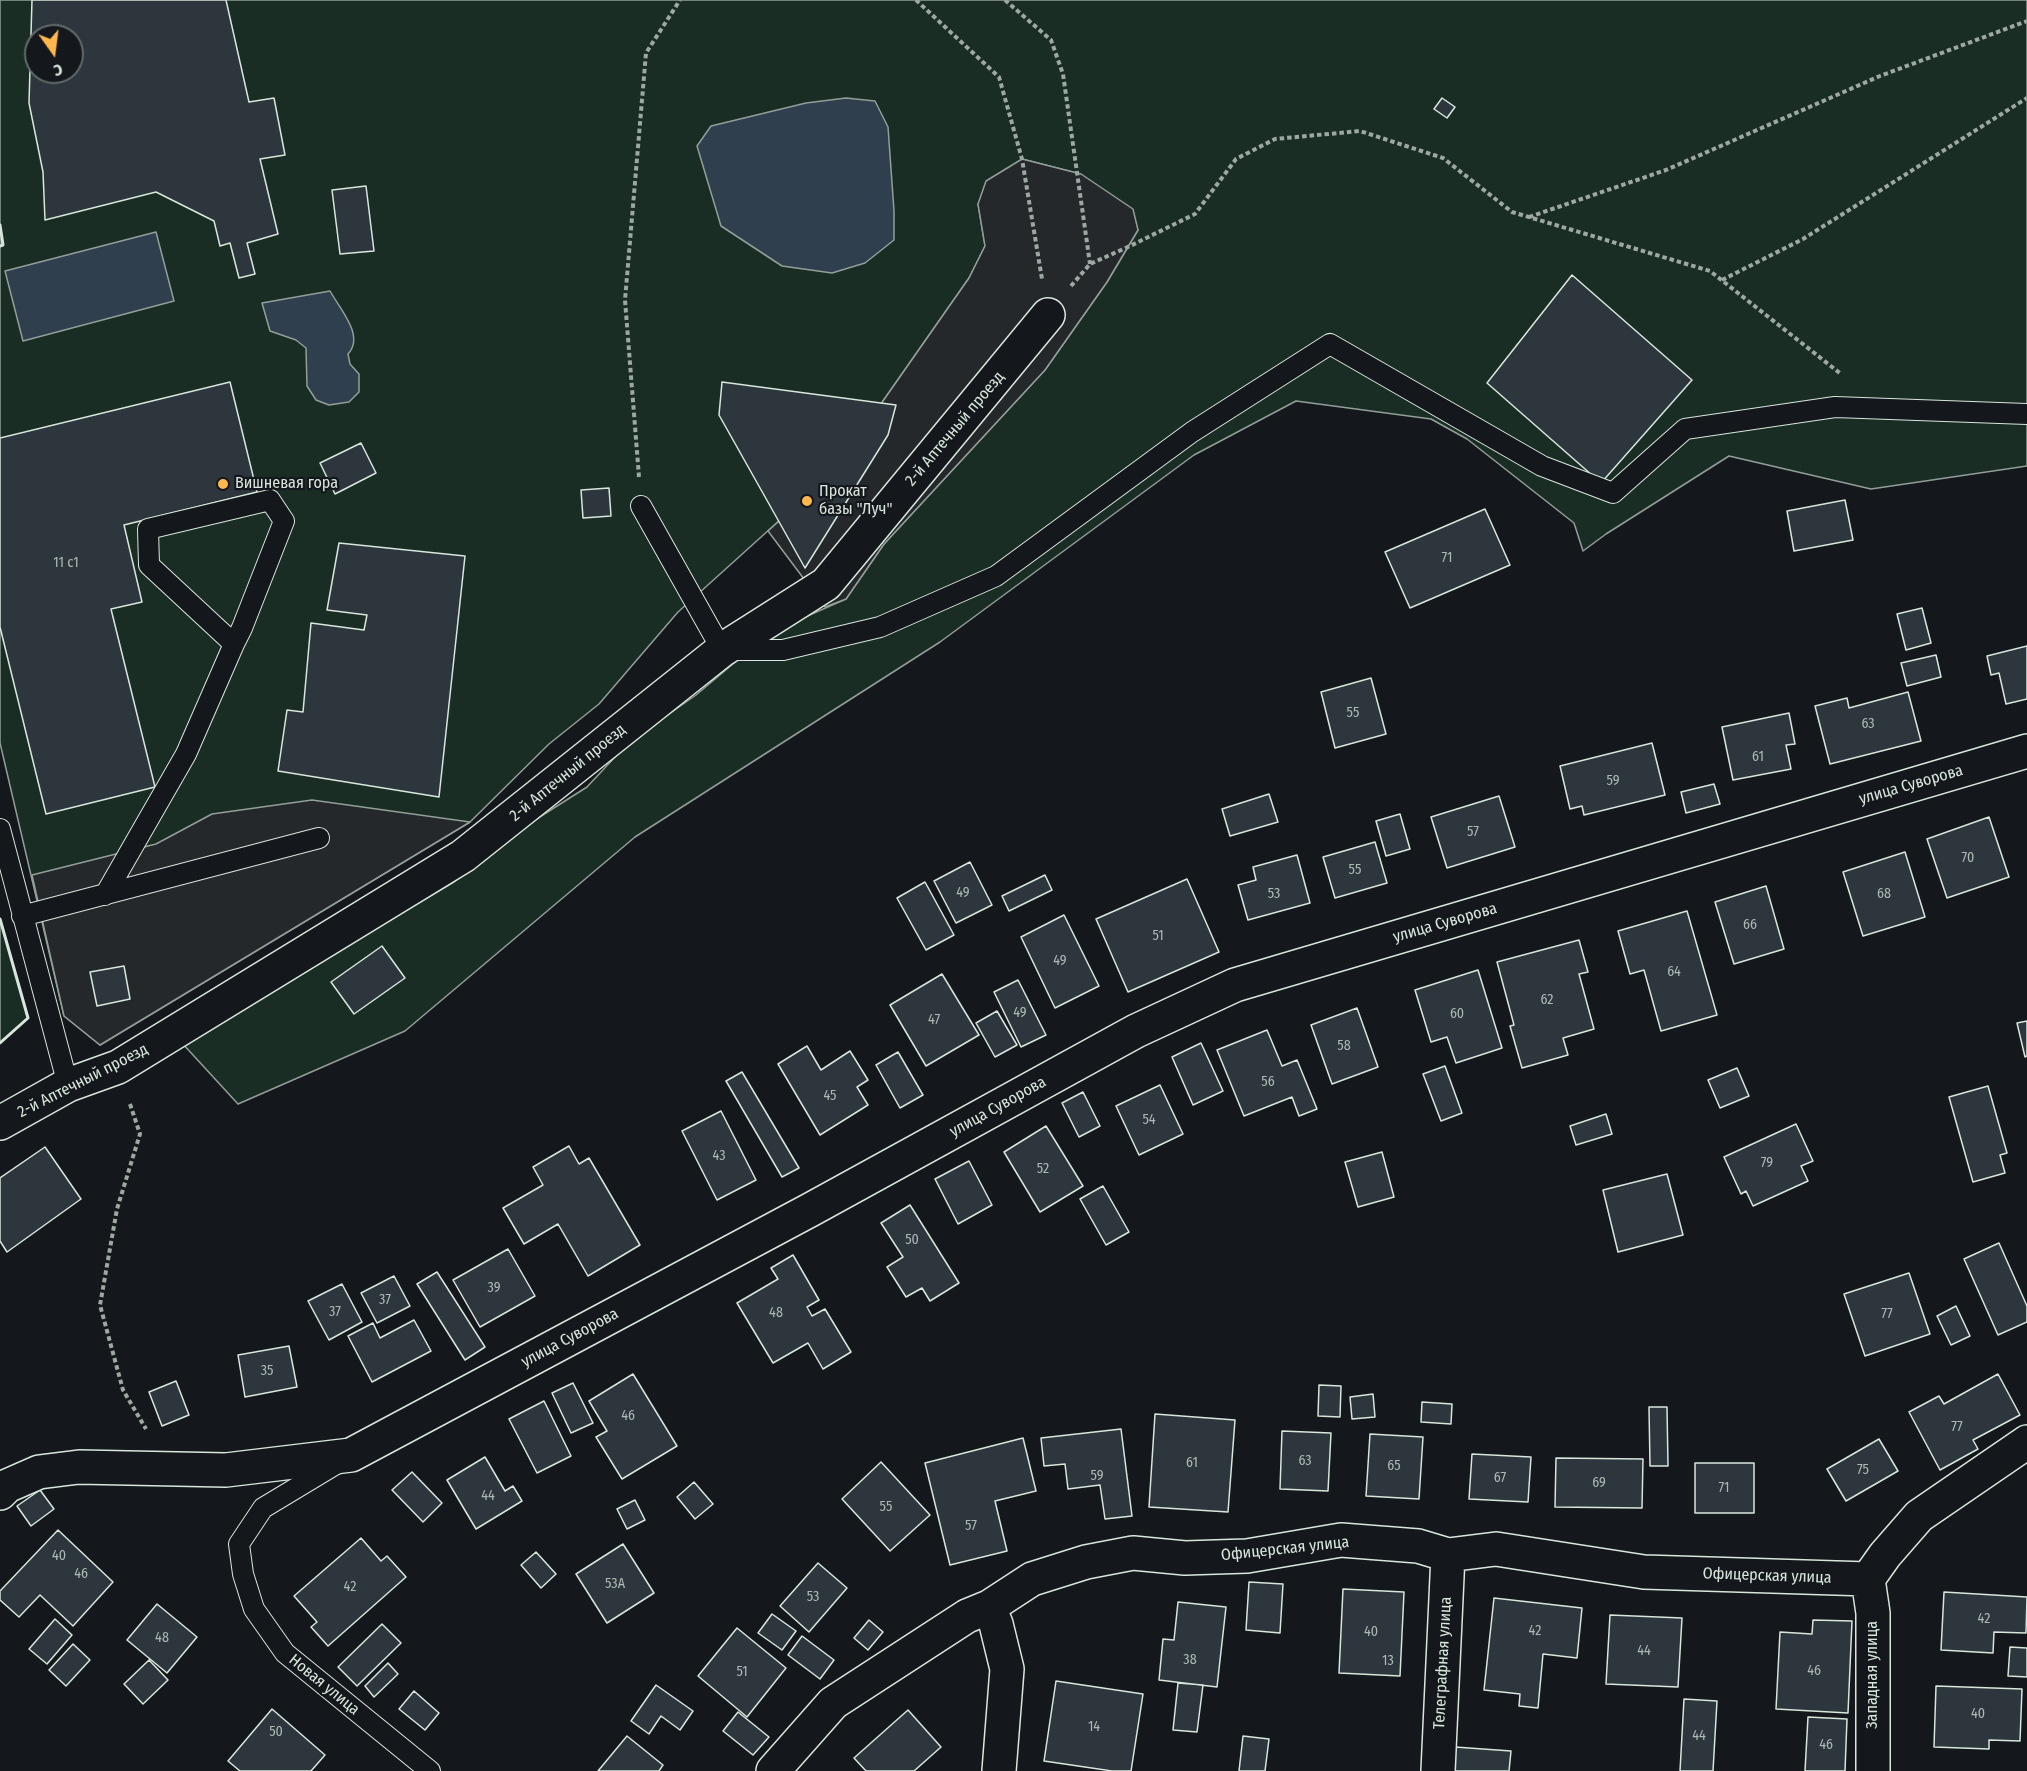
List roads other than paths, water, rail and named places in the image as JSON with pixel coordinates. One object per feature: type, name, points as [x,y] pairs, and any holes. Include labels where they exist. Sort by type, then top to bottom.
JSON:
[{"type":"street","name":"2-й Аптечный проезд","points":[[0,1123],[68,1085],[118,1066],[463,856],[722,650],[826,584],[1048,315]]},
{"type":"street","name":"улица Суворова","points":[[0,1494],[7,1486],[39,1473],[79,1467],[226,1470],[351,1455],[810,1210],[1136,1031],[1235,985],[2027,751]]},
{"type":"street","points":[[1868,1579],[1919,1516],[2027,1442]]},
{"type":"street","name":"Офицерская улица","points":[[773,1771],[833,1703],[967,1616],[989,1607],[1032,1579],[1086,1562],[1133,1553],[1185,1558],[1247,1556],[1341,1540],[1418,1546],[1448,1555],[1496,1549],[1644,1572],[1868,1579]]},
{"type":"street","name":"Телеграфная улица","points":[[1438,1771],[1448,1555]]},
{"type":"street","name":"Западная улица","points":[[1868,1579],[1873,1613],[1873,1771]]},
{"type":"street","points":[[989,1607],[996,1624],[1007,1669],[999,1771]]},
{"type":"lane","points":[[641,506],[722,650],[783,650],[880,627],[996,576],[1192,432],[1330,344],[1542,466],[1613,493],[1685,429],[1835,407],[2027,414]]},
{"type":"lane","points":[[105,895],[186,754],[234,644],[284,521],[270,500],[148,529],[149,565],[234,644]]},
{"type":"lane","points":[[0,829],[68,1085]]},
{"type":"lane","points":[[22,916],[319,838]]},
{"type":"lane","name":"Новая улица","points":[[351,1455],[263,1508],[239,1544],[243,1574],[254,1609],[285,1653],[430,1771]]},
{"type":"water","points":[[846,98],[875,101],[888,127],[894,240],[865,263],[832,273],[782,266],[721,226],[697,146],[711,126],[806,103]]},
{"type":"water","points":[[156,232],[174,301],[23,341],[5,271]]},
{"type":"water","points":[[330,291],[345,314],[352,331],[353,347],[348,354],[350,364],[359,374],[359,392],[349,402],[329,405],[316,400],[307,386],[306,348],[296,340],[270,331],[262,303]]},
{"type":"place","name":"Вишневая гора","points":[[223,484]]},
{"type":"place","name":"Прокат базы \"Луч\"","points":[[807,501]]}]
